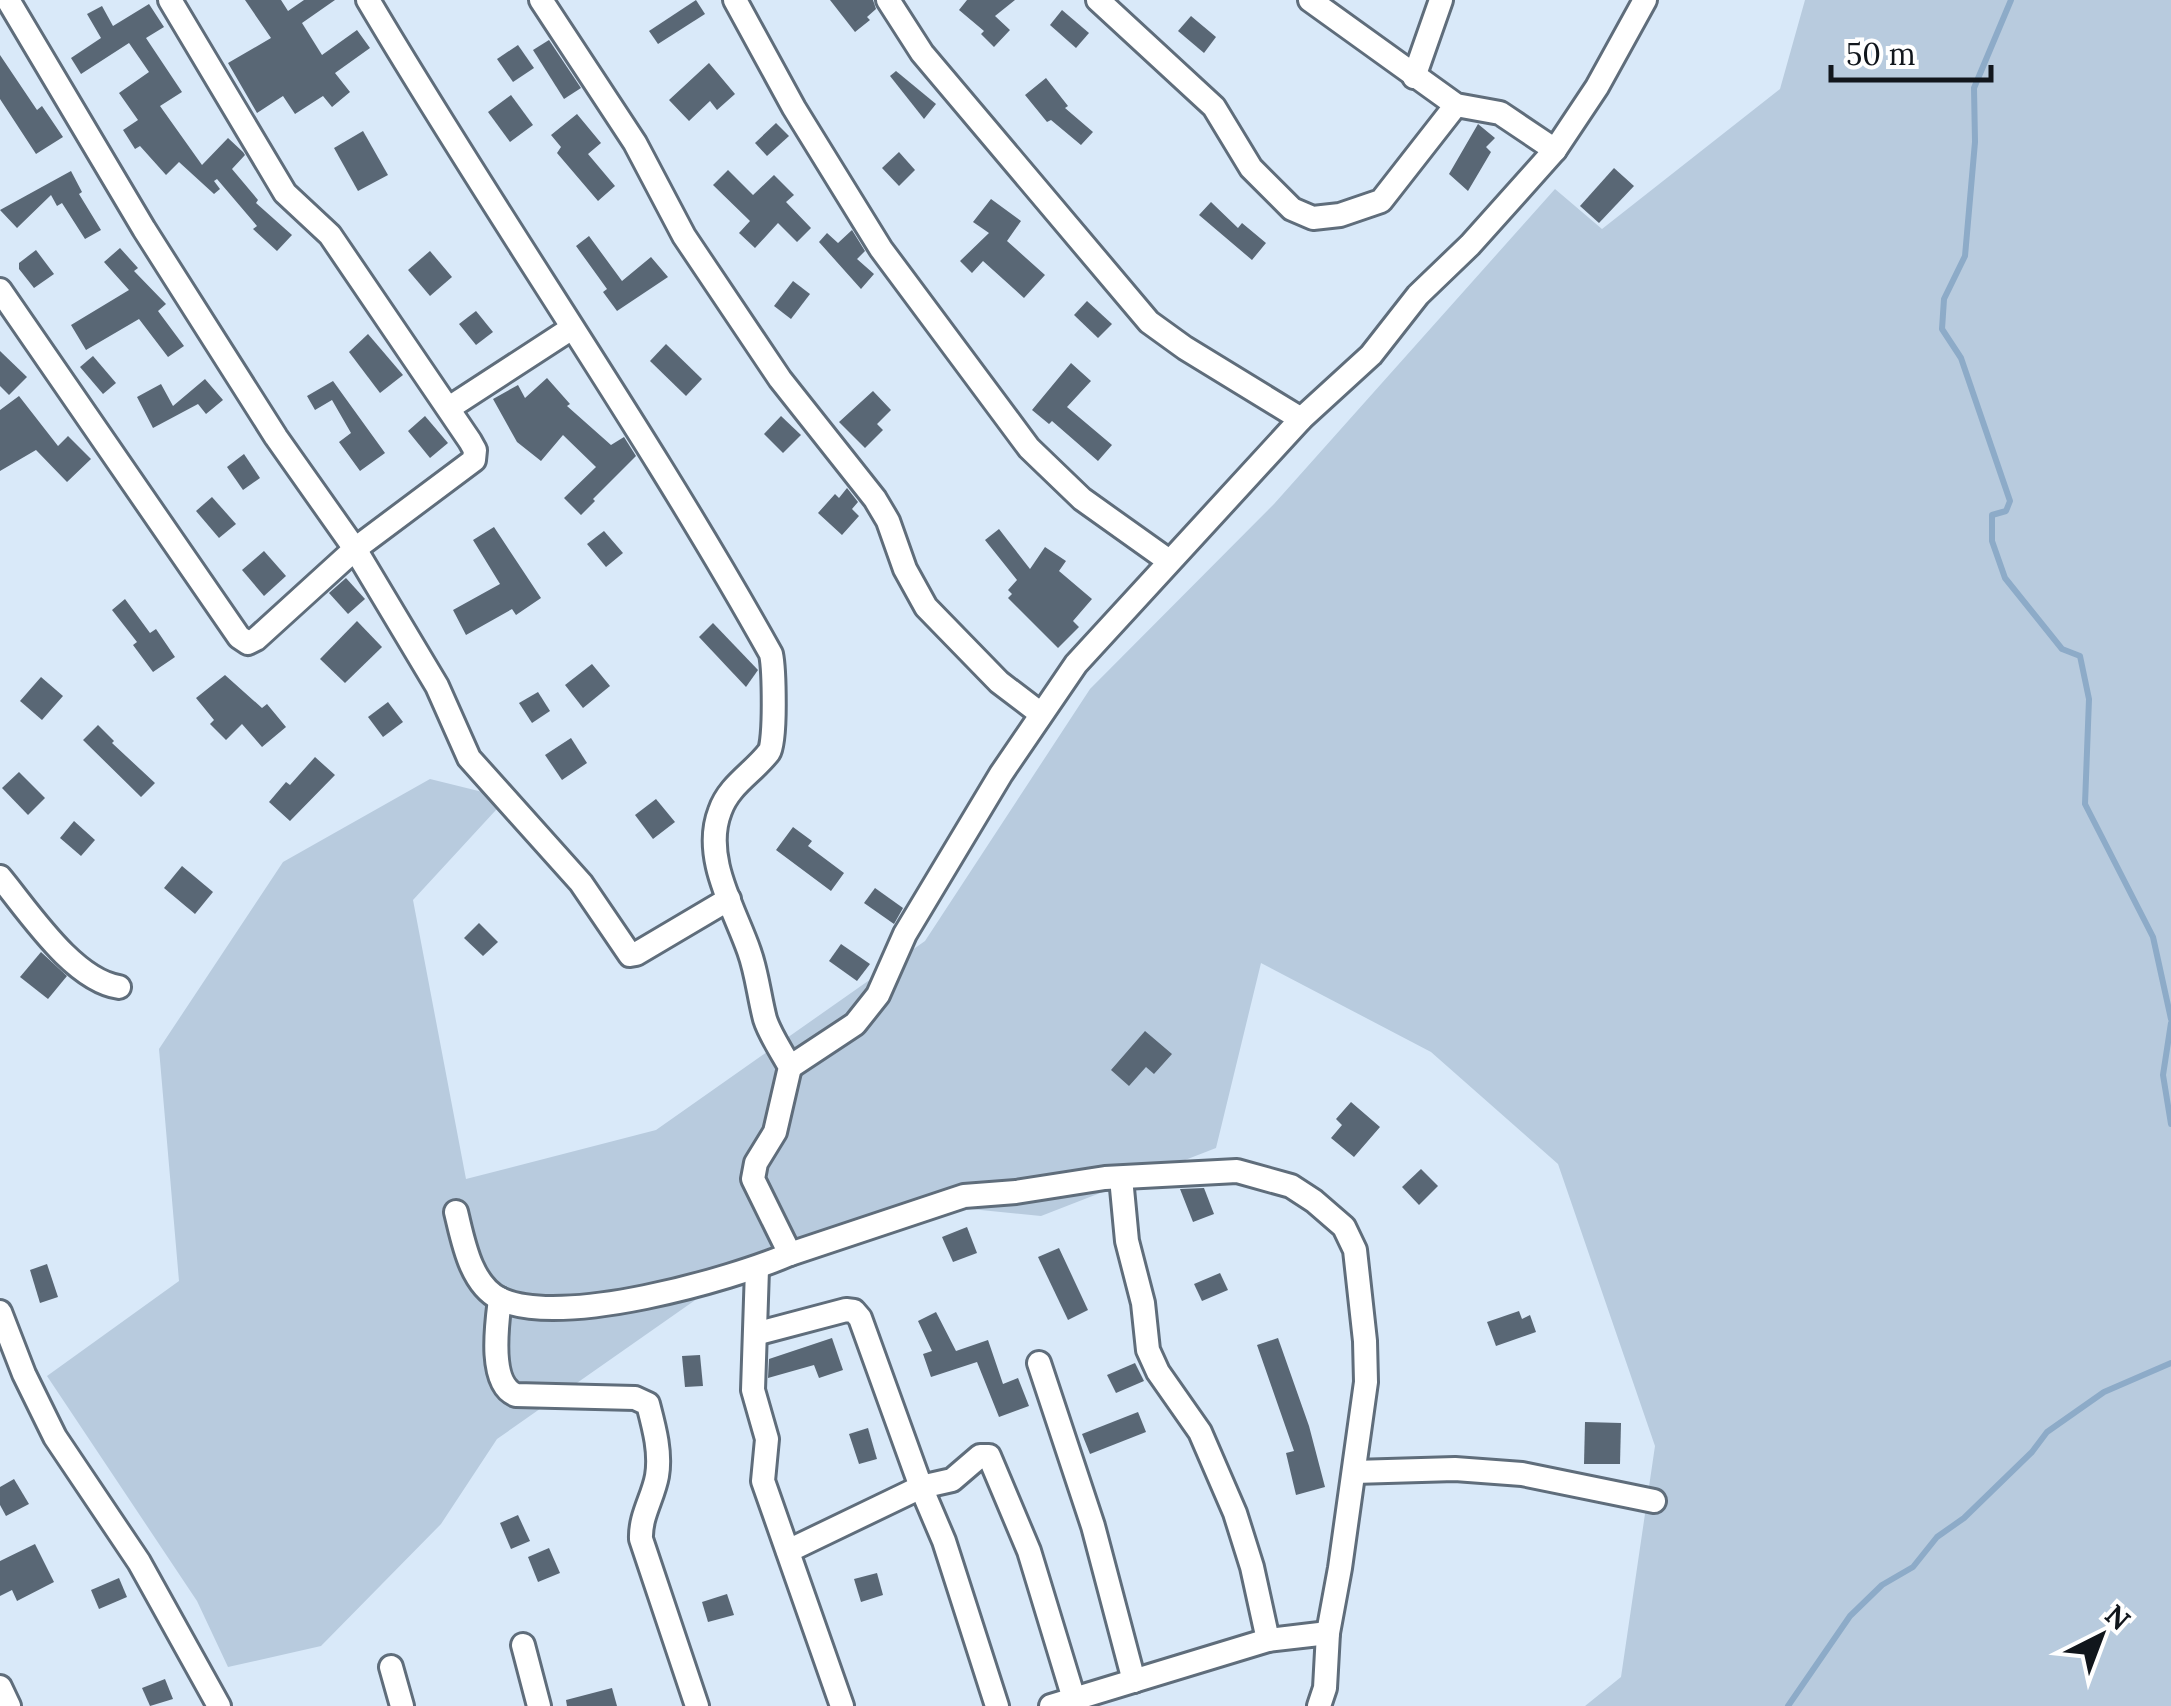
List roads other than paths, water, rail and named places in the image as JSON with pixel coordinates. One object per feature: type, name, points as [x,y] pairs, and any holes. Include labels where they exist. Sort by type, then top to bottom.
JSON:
[{"type":"street","points":[[8,0],[144,230],[276,437],[355,549],[438,686],[469,758],[581,882],[627,952],[636,954],[729,899]]},
{"type":"street","points":[[0,290],[239,636],[248,642],[355,549],[474,460],[474,450],[448,408],[330,235],[285,193],[170,0]]},
{"type":"street","points":[[368,0],[454,146],[572,328],[771,654],[776,672],[772,703],[774,741],[770,750],[732,788],[720,809],[714,834],[720,877],[750,954],[766,1022],[790,1067],[775,1132],[756,1163],[754,1179],[790,1254]]},
{"type":"street","points":[[541,0],[634,143],[684,236],[780,380],[875,499],[888,521],[905,569],[926,606],[999,682],[1041,714]]},
{"type":"street","points":[[735,0],[794,108],[881,250],[1029,448],[1082,498],[1168,561]]},
{"type":"street","points":[[888,0],[922,53],[1149,322],[1301,419]]},
{"type":"street","points":[[1098,0],[1214,107],[1251,168],[1292,209],[1313,218],[1340,215],[1381,201],[1456,105]]},
{"type":"street","points":[[1310,0],[1456,105],[1500,113],[1555,150]]},
{"type":"street","points":[[1414,77],[1441,0]]},
{"type":"street","points":[[790,1067],[855,1024],[878,996],[904,934],[1076,664],[1301,419],[1370,354],[1418,295],[1470,245],[1555,150],[1597,86],[1645,0]]},
{"type":"street","points":[[448,408],[572,328]]},
{"type":"street","points":[[0,878],[60,948],[92,978],[119,987]]},
{"type":"street","points":[[456,1212],[480,1280],[500,1299],[532,1307],[612,1302],[757,1268],[964,1196],[1121,1178],[1237,1171],[1292,1186],[1344,1227],[1355,1250],[1365,1341],[1366,1382],[1328,1633],[1325,1688],[1319,1706]]},
{"type":"street","points":[[1121,1178],[1127,1241],[1143,1303],[1148,1350],[1158,1372],[1200,1432],[1229,1499],[1252,1567],[1268,1640]]},
{"type":"street","points":[[757,1268],[753,1390],[767,1439],[763,1481],[842,1706]]},
{"type":"street","points":[[500,1299],[495,1340],[502,1385],[508,1392],[635,1398],[648,1404],[658,1462],[640,1525],[641,1539],[697,1706]]},
{"type":"street","points":[[755,1334],[854,1311],[872,1344],[920,1486],[944,1540],[997,1706]]},
{"type":"street","points":[[0,1312],[24,1374],[56,1438],[139,1562],[219,1706]]},
{"type":"street","points":[[1039,1363],[1092,1526],[1134,1681]]},
{"type":"street","points":[[788,1551],[920,1486],[952,1480],[980,1456],[988,1456],[1030,1552],[1063,1702],[1268,1640],[1328,1633]]},
{"type":"street","points":[[1354,1472],[1456,1469],[1522,1474],[1654,1501]]},
{"type":"street","points":[[523,1645],[539,1706]]},
{"type":"street","points":[[391,1667],[402,1706]]},
{"type":"street","points":[[0,1686],[9,1706]]},
{"type":"waterway","points":[[2011,0],[1974,88],[1975,142],[1965,256],[1944,299],[1942,329],[1961,358],[2010,501],[2006,511],[1992,515],[1992,541],[2005,578],[2062,649],[2080,656],[2089,699],[2085,804],[2153,937],[2171,1019]]},
{"type":"waterway","points":[[2171,1023],[2163,1075],[2171,1124]]},
{"type":"waterway","points":[[1788,1706],[1850,1616],[1882,1585],[1913,1567],[1937,1537],[1964,1518],[2032,1452],[2047,1432],[2104,1392],[2171,1363]]}]
